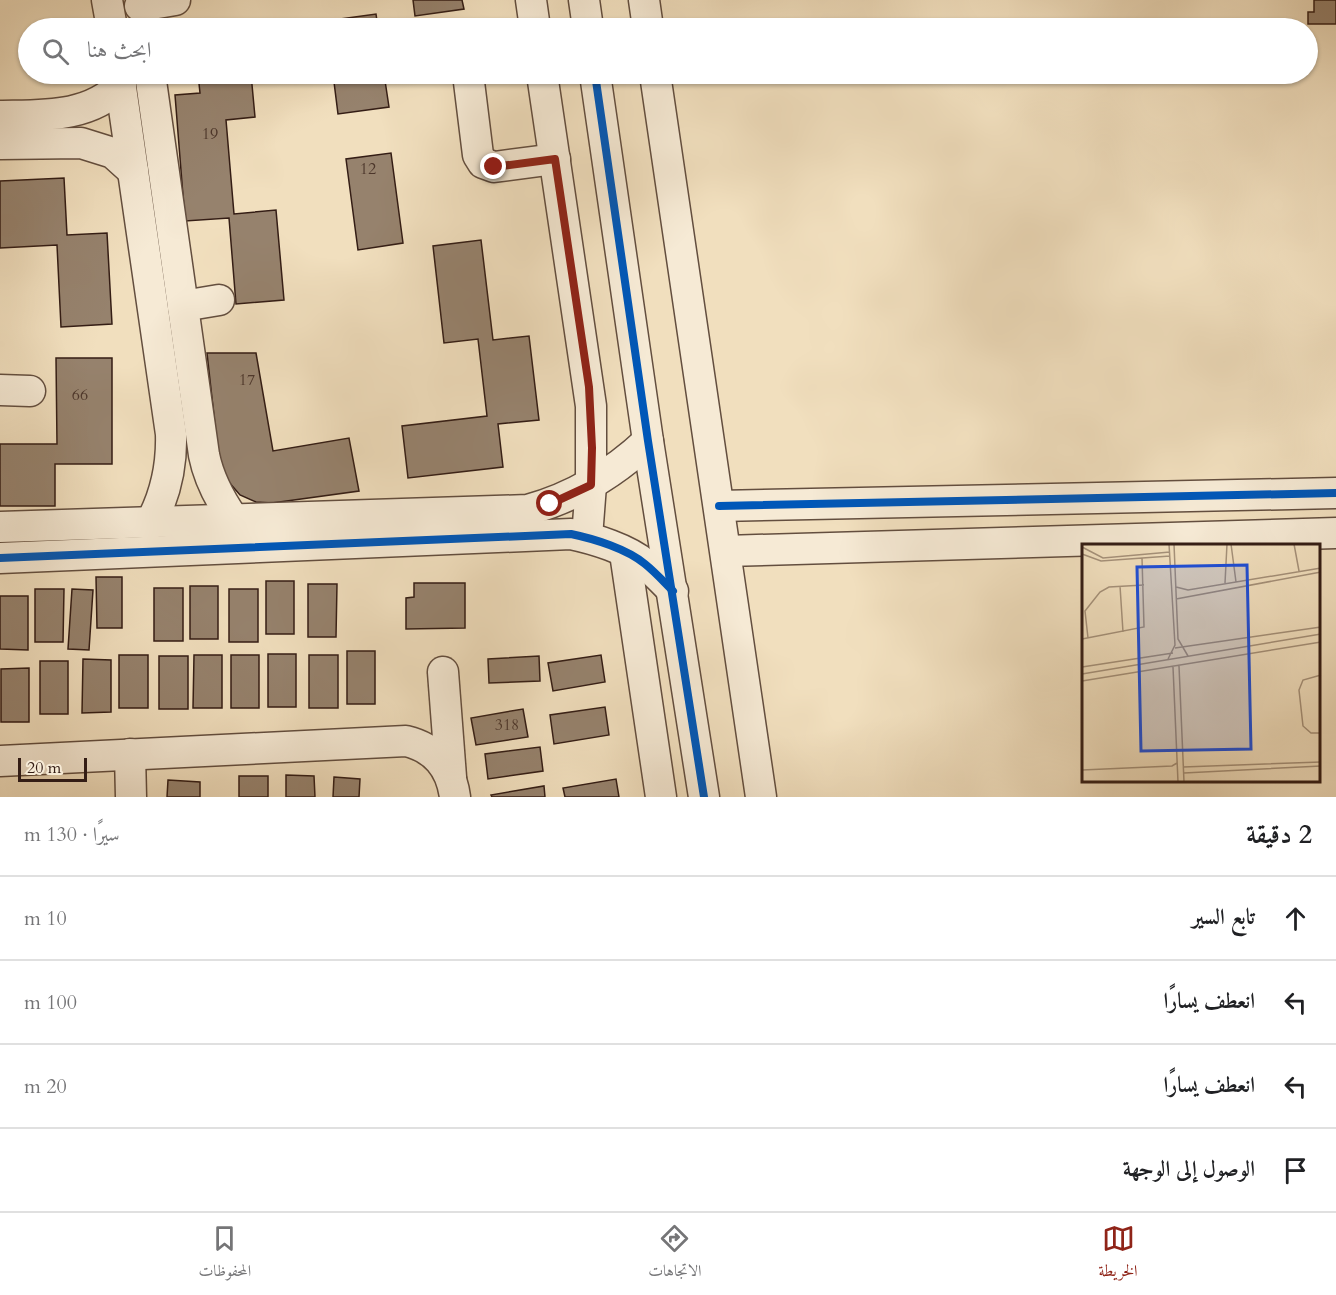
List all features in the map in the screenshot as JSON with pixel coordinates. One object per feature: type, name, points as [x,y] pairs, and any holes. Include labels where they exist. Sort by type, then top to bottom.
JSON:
[{"type":"street","points":[[108,0],[111,18]]},
{"type":"street","points":[[141,12],[175,0]]},
{"type":"street","points":[[531,0],[534,18]]},
{"type":"street","points":[[584,0],[587,18]]},
{"type":"street","points":[[644,0],[647,18]]},
{"type":"street","points":[[0,144],[47,129],[61,114],[90,106],[112,94],[117,84]]},
{"type":"street","points":[[121,84],[171,434],[168,481],[158,510],[150,524]]},
{"type":"street","points":[[151,84],[208,472],[234,520]]},
{"type":"street","points":[[469,84],[478,155],[483,163],[494,167],[555,159]]},
{"type":"street","points":[[544,84],[589,387],[592,448],[587,537]]},
{"type":"street","points":[[596,84],[648,441],[704,797]]},
{"type":"street","points":[[656,84],[761,797]]},
{"type":"street","points":[[0,116],[47,129],[113,153],[133,171]]},
{"type":"street","points":[[183,306],[219,300]]},
{"type":"street","points":[[0,390],[30,391]]},
{"type":"street","points":[[171,434],[201,433]]},
{"type":"street","points":[[0,527],[150,524],[528,510],[561,500],[591,485],[631,458],[648,441]]},
{"type":"street","points":[[719,506],[1336,492]]},
{"type":"street","points":[[1269,494],[1269,534]]},
{"type":"street","points":[[726,551],[1336,533]]},
{"type":"street","points":[[0,558],[571,534],[587,537],[644,563],[673,591]]},
{"type":"street","points":[[625,553],[661,797]]},
{"type":"street","points":[[443,672],[453,787]]},
{"type":"street","points":[[0,760],[405,741],[426,748],[436,755],[445,765],[453,787]]},
{"type":"street","points":[[130,754],[131,797]]},
{"type":"building","points":[[413,0],[462,0],[464,9],[415,16]]},
{"type":"building","points":[[1314,0],[1336,0],[1336,24],[1318,24],[1318,18],[1308,18],[1308,12],[1314,12]]},
{"type":"building","points":[[376,14],[377,18],[347,18]]},
{"type":"building","points":[[199,84],[252,84],[255,117],[226,120],[234,214],[276,210],[284,300],[236,304],[229,218],[185,221],[175,95],[200,93]]},
{"type":"building","points":[[334,84],[386,84],[389,107],[338,114]]},
{"type":"building","points":[[391,153],[403,243],[358,250],[346,159]]},
{"type":"building","points":[[64,178],[67,235],[107,233],[112,324],[61,327],[57,245],[0,248],[0,181]]},
{"type":"building","points":[[481,240],[493,340],[529,336],[539,420],[498,424],[503,467],[408,478],[402,426],[487,416],[478,339],[444,343],[433,246]]},
{"type":"building","points":[[207,353],[256,353],[273,451],[349,438],[359,491],[272,503],[256,502],[240,495],[228,481],[219,461]]},
{"type":"building","points":[[56,358],[112,358],[112,464],[55,464],[55,506],[0,506],[0,444],[57,444]]},
{"type":"building","points":[[96,577],[122,577],[122,628],[97,628]]},
{"type":"building","points":[[266,581],[294,581],[294,634],[266,634]]},
{"type":"building","points":[[414,583],[465,583],[465,628],[406,629],[406,598],[414,597]]},
{"type":"building","points":[[308,584],[337,584],[336,637],[308,637]]},
{"type":"building","points":[[190,586],[218,586],[218,639],[190,639]]},
{"type":"building","points":[[154,588],[183,588],[183,641],[154,641]]},
{"type":"building","points":[[35,589],[64,589],[63,642],[35,642]]},
{"type":"building","points":[[72,589],[93,590],[89,650],[68,649]]},
{"type":"building","points":[[229,589],[258,589],[258,642],[229,642]]},
{"type":"building","points":[[0,596],[28,596],[28,650],[0,649]]},
{"type":"building","points":[[347,651],[375,651],[375,704],[347,704]]},
{"type":"building","points":[[268,654],[296,654],[296,707],[268,707]]},
{"type":"building","points":[[119,655],[148,655],[148,708],[119,708]]},
{"type":"building","points":[[194,655],[222,655],[222,708],[193,708]]},
{"type":"building","points":[[231,655],[259,655],[259,708],[231,708]]},
{"type":"building","points":[[309,655],[338,655],[338,708],[309,708]]},
{"type":"building","points":[[601,655],[605,682],[553,691],[548,663]]},
{"type":"building","points":[[159,656],[188,656],[188,709],[159,709]]},
{"type":"building","points":[[539,656],[540,681],[489,683],[488,659]]},
{"type":"building","points":[[83,659],[111,660],[111,712],[82,713]]},
{"type":"building","points":[[40,661],[68,661],[68,714],[40,714]]},
{"type":"building","points":[[29,668],[29,722],[1,722],[1,669]]},
{"type":"building","points":[[605,707],[609,735],[554,744],[550,715]]},
{"type":"building","points":[[523,709],[528,737],[476,745],[471,718]]},
{"type":"building","points":[[540,747],[543,771],[488,779],[485,754]]},
{"type":"building","points":[[286,775],[314,776],[315,797],[286,797]]},
{"type":"building","points":[[239,776],[268,776],[268,797],[239,797]]},
{"type":"building","points":[[334,777],[360,779],[359,797],[333,797]]},
{"type":"building","points":[[616,779],[619,797],[565,797],[563,788]]},
{"type":"building","points":[[168,780],[200,782],[200,797],[167,797]]},
{"type":"building","points":[[544,786],[545,797],[492,797],[491,795]]},
{"type":"cycle path","points":[[596,84],[648,441],[704,797]]},
{"type":"cycle path","points":[[719,506],[1336,493]]},
{"type":"cycle path","points":[[0,558],[571,534],[620,549],[638,559],[673,591]]},
{"type":"route","points":[[494,167],[555,159],[589,387],[592,448],[591,485],[550,504]]}]
